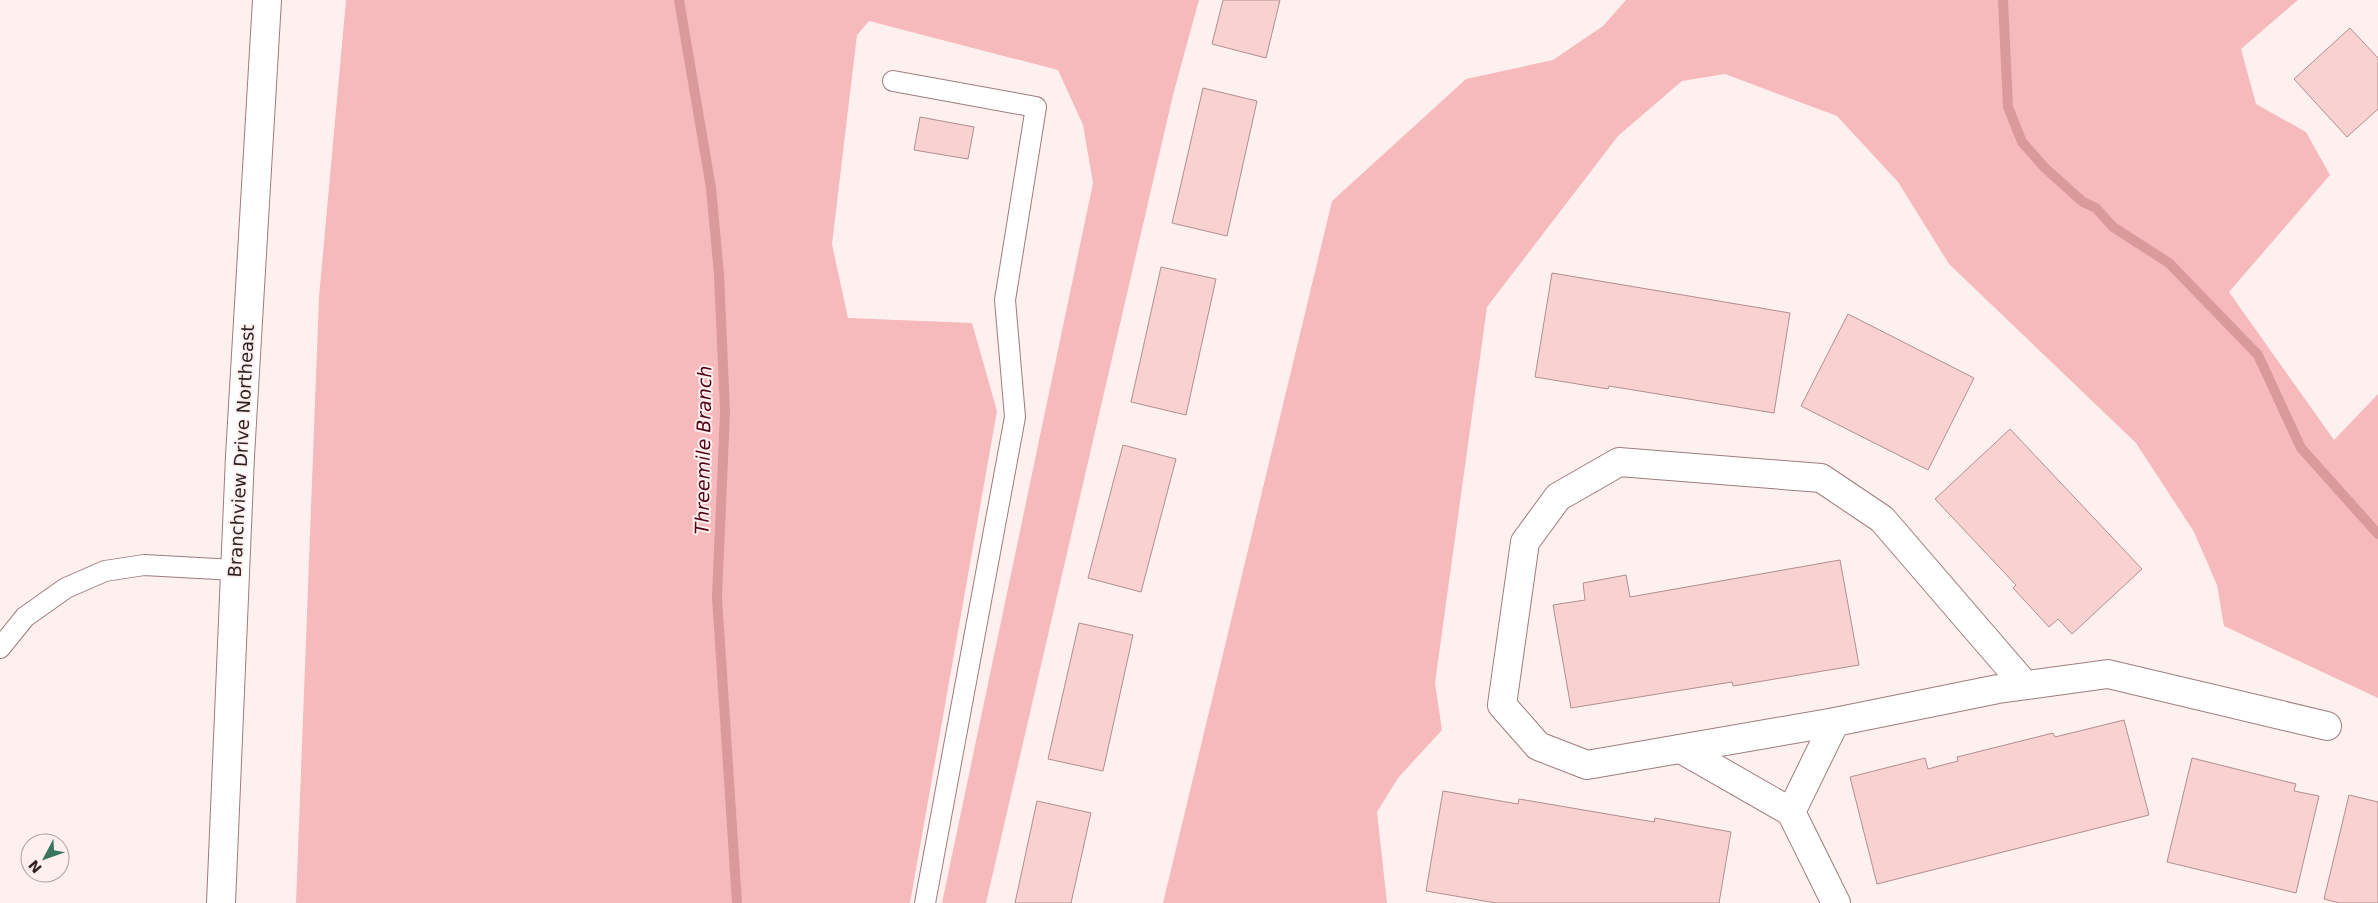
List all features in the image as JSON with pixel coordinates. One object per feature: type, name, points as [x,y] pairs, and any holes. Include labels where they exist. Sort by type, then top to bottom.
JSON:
[{"type":"street","name":"Branchview Drive Northeast","points":[[221,903],[240,456],[267,0]]},
{"type":"street","points":[[2025,685],[1882,519],[1820,478],[1619,462],[1558,497],[1525,542],[1502,705],[1538,746],[1587,765],[1835,722],[2025,685],[2108,674],[2327,726]]},
{"type":"street","points":[[1791,812],[1835,722]]},
{"type":"street","points":[[1681,749],[1791,812],[1836,903]]},
{"type":"lane","points":[[893,81],[1036,107],[1005,300],[1016,417],[925,903]]},
{"type":"lane","points":[[0,648],[25,617],[66,588],[105,571],[144,565],[235,570]]},
{"type":"shaded area","points":[[346,0],[1199,0],[1173,95],[986,903],[942,903],[1093,183],[1083,125],[1058,70],[869,21],[857,35],[832,244],[848,318],[972,323],[997,411],[910,903],[296,903],[319,297]]},
{"type":"shaded area","points":[[1626,0],[2298,0],[2241,49],[2256,104],[2306,132],[2330,175],[2229,292],[2334,440],[2378,394],[2378,698],[2224,626],[2217,585],[2194,532],[2136,443],[1949,264],[1898,182],[1837,116],[1725,74],[1682,81],[1618,136],[1487,307],[1435,683],[1442,730],[1398,778],[1377,812],[1387,903],[1163,903],[1332,201],[1466,79],[1553,60],[1603,26]]},
{"type":"building","points":[[1223,0],[1280,0],[1266,58],[1212,44]]},
{"type":"building","points":[[2350,28],[2378,58],[2378,109],[2347,137],[2294,79]]},
{"type":"building","points":[[1203,88],[1257,101],[1227,236],[1172,223]]},
{"type":"building","points":[[920,117],[974,127],[968,159],[914,150]]},
{"type":"building","points":[[1161,267],[1216,279],[1186,415],[1131,402]]},
{"type":"building","points":[[1552,273],[1790,313],[1774,413],[1609,386],[1608,389],[1535,377]]},
{"type":"building","points":[[1848,314],[1974,378],[1928,470],[1801,406]]},
{"type":"building","points":[[2010,429],[2142,569],[2072,634],[2058,619],[2049,627],[2013,588],[2016,585],[1935,499]]},
{"type":"building","points":[[1123,445],[1176,459],[1141,592],[1088,578]]},
{"type":"building","points":[[1840,560],[1859,665],[1733,686],[1732,682],[1571,708],[1553,605],[1585,600],[1583,583],[1626,575],[1630,597]]},
{"type":"building","points":[[1079,623],[1133,635],[1103,771],[1048,759]]},
{"type":"building","points":[[2124,720],[2149,815],[1877,884],[1850,777],[1925,758],[1928,769],[1958,761],[1957,757],[2053,733],[2055,737]]},
{"type":"building","points":[[2192,758],[2296,784],[2294,791],[2319,796],[2296,893],[2167,862]]},
{"type":"building","points":[[1443,791],[1518,804],[1519,799],[1654,822],[1655,818],[1731,832],[1719,903],[1496,903],[1426,891]]},
{"type":"building","points":[[2349,795],[2378,802],[2378,903],[2339,903],[2324,899]]},
{"type":"building","points":[[1037,801],[1091,813],[1071,903],[1015,903]]},
{"type":"waterway","name":"Threemile Branch","points":[[679,0],[711,188],[719,274],[725,412],[717,597],[737,903]]},
{"type":"waterway","points":[[2003,0],[2008,107],[2022,142],[2045,168],[2083,202],[2096,208],[2113,227],[2169,263],[2258,355],[2301,448],[2378,534]]}]
